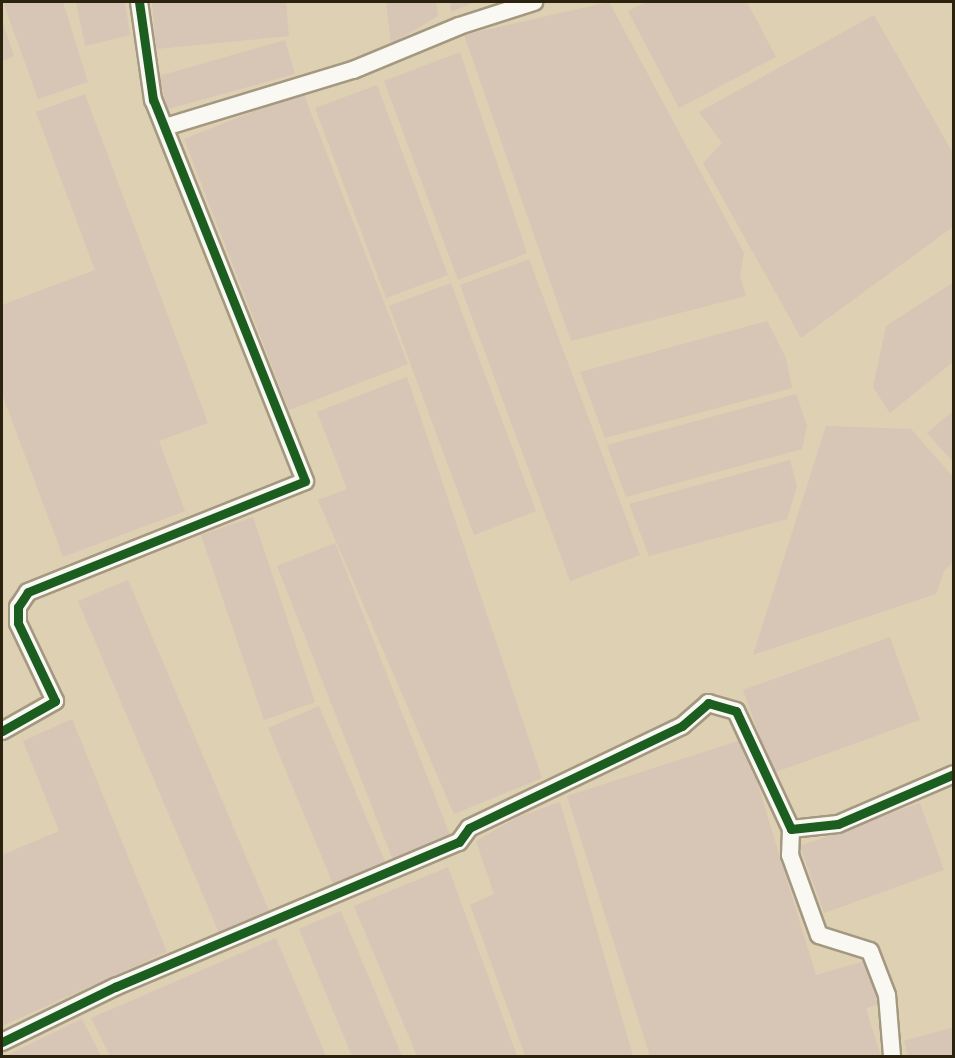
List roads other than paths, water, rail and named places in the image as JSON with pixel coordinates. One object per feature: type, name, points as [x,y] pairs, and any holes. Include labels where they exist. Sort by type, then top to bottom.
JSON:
[{"type":"street","points":[[2,731],[56,701],[18,623],[18,607],[28,591],[305,481],[153,100],[139,2]]},
{"type":"street","points":[[165,128],[353,70],[459,26],[534,2]]},
{"type":"street","points":[[2,1042],[115,987],[459,842],[469,828],[682,726],[708,703],[736,711],[791,829],[790,855],[819,935],[870,951],[887,995],[892,1056]]},
{"type":"street","points":[[791,829],[838,824],[954,774]]}]
